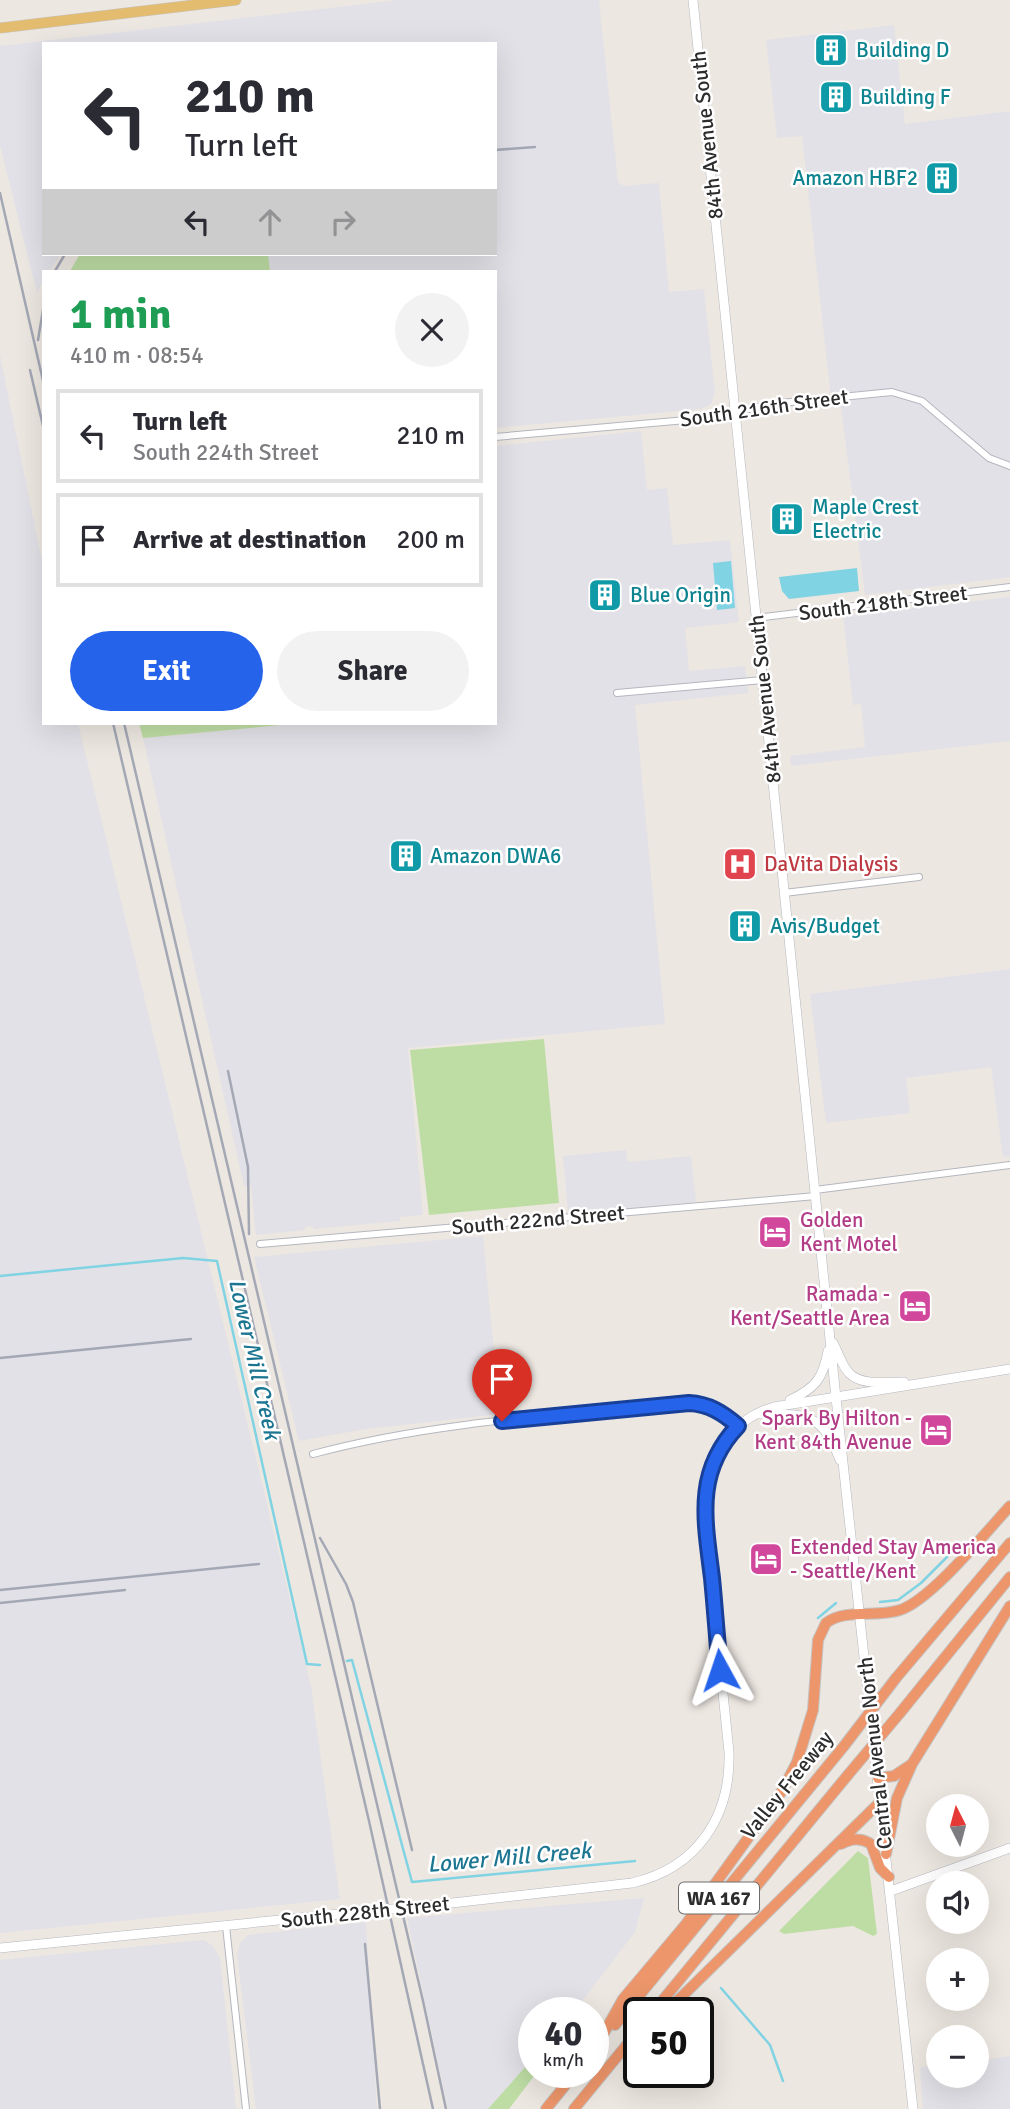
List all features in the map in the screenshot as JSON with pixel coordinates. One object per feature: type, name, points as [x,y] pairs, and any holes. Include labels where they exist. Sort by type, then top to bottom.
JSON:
[{"type":"highway","points":[[609,2024],[623,1999],[686,1924],[782,1791],[797,1762],[813,1710],[821,1629],[831,1619],[892,1613],[921,1599],[1010,1506]]},
{"type":"highway","name":"Valley Freeway","points":[[609,2032],[844,1746],[896,1678],[1010,1543]]},
{"type":"highway","name":"Valley Freeway","points":[[665,1997],[1010,1577]]},
{"type":"highway","points":[[886,1854],[897,1798],[912,1764],[1010,1606]]},
{"type":"highway","points":[[878,1778],[894,1776],[912,1764]]},
{"type":"highway","points":[[681,1997],[880,1802]]},
{"type":"highway","points":[[832,1849],[855,1839],[866,1841],[871,1844],[880,1868],[889,1877]]},
{"type":"highway","points":[[609,2067],[623,2050]]},
{"type":"highway","points":[[609,2068],[623,2055]]},
{"type":"highway","points":[[546,2109],[563,2088]]},
{"type":"highway","points":[[574,2109],[592,2088]]},
{"type":"main road","points":[[0,28],[236,0]]},
{"type":"main road","name":"84th Avenue South","points":[[693,0],[836,1398]]},
{"type":"main road","points":[[830,1339],[849,1374],[857,1378],[865,1381],[925,1383]]},
{"type":"main road","points":[[774,1407],[800,1395],[822,1376],[830,1339]]},
{"type":"main road","points":[[774,1407],[1010,1369]]},
{"type":"main road","name":"Central Avenue North","points":[[836,1398],[913,2109]]},
{"type":"main road","name":"South 228th Street","points":[[0,1948],[416,1907],[642,1881],[662,1873],[684,1859],[711,1830],[724,1802],[730,1765],[705,1498],[715,1457],[728,1436],[755,1414],[774,1407]]},
{"type":"main road","points":[[755,1414],[795,1415],[818,1423],[834,1444],[844,1472]]},
{"type":"main road","points":[[891,1891],[1010,1848]]},
{"type":"street","name":"South 216th Street","points":[[497,437],[709,418],[771,404],[892,392],[922,401],[989,458],[1010,466]]},
{"type":"street","name":"South 218th Street","points":[[756,618],[1010,587]]},
{"type":"street","points":[[617,693],[763,680]]},
{"type":"street","points":[[785,892],[919,877]]},
{"type":"street","name":"South 222nd Street","points":[[260,1244],[815,1193],[1010,1165]]},
{"type":"street","points":[[313,1454],[392,1437],[502,1421],[689,1403],[716,1410],[738,1426]]},
{"type":"street","points":[[226,1926],[246,2109]]},
{"type":"shaded area","points":[[398,0],[599,0],[618,182],[624,186],[659,183],[669,292],[704,289],[715,393],[711,404],[701,409],[497,428],[497,270],[270,270],[268,256],[497,256],[497,42],[42,42],[42,256],[60,256],[50,270],[42,270],[42,284],[37,293],[0,145],[0,46]]},
{"type":"shaded area","points":[[894,25],[905,124],[1010,111],[1010,577],[865,595],[841,407],[832,408],[802,136],[777,138],[766,40]]},
{"type":"shaded area","points":[[0,355],[42,561],[42,725],[78,725],[311,1686],[340,1899],[0,1933]]},
{"type":"shaded area","points":[[641,431],[647,490],[667,488],[673,545],[730,540],[739,622],[685,628],[689,671],[745,666],[748,693],[635,705],[665,1024],[408,1048],[423,1215],[400,1217],[400,1221],[313,1229],[313,1226],[305,1227],[305,1230],[256,1235],[251,1186],[244,1186],[143,738],[283,725],[497,725],[497,446]]},
{"type":"shaded area","points":[[1010,597],[1010,741],[791,766],[790,756],[865,747],[861,704],[853,705],[843,616]]},
{"type":"shaded area","points":[[1010,969],[1010,1156],[1003,1157],[991,1067],[906,1078],[910,1113],[826,1123],[810,994]]},
{"type":"shaded area","points":[[626,1150],[628,1162],[691,1156],[696,1202],[568,1214],[563,1156]]},
{"type":"shaded area","points":[[483,1236],[500,1414],[366,1429],[299,1441],[254,1257]]},
{"type":"shaded area","points":[[644,1898],[635,1932],[585,1997],[518,1997],[518,2082],[495,2109],[448,2109],[407,1918]]},
{"type":"shaded area","points":[[366,1922],[377,2109],[256,2109],[237,1955],[240,1943],[248,1935]]},
{"type":"shaded area","points":[[204,1940],[213,1946],[220,1958],[236,2109],[0,2109],[0,1960]]},
{"type":"shaded area","points":[[1010,2056],[1010,2109],[923,2109],[920,2068],[926,2067],[926,2088],[989,2088],[989,2059]]},
{"type":"green space","points":[[79,256],[268,256],[270,270],[71,270]]},
{"type":"green space","points":[[140,725],[282,725],[143,738]]},
{"type":"green space","points":[[544,1039],[559,1203],[429,1215],[410,1050]]},
{"type":"green space","points":[[858,1851],[868,1858],[877,1934],[873,1936],[853,1926],[784,1934],[779,1931]]},
{"type":"green space","points":[[518,2075],[518,2088],[525,2088],[509,2109],[488,2109]]},
{"type":"water","points":[[731,561],[735,608],[717,610],[713,563]]},
{"type":"water","points":[[857,568],[859,591],[789,599],[782,591],[779,577]]},
{"type":"waterway","name":"Lower Mill Creek","points":[[0,1276],[183,1258],[217,1261],[307,1664],[320,1665]]},
{"type":"waterway","points":[[880,1602],[898,1600],[921,1583],[954,1550]]},
{"type":"waterway","points":[[818,1618],[836,1603]]},
{"type":"waterway","name":"Lower Mill Creek","points":[[347,1661],[352,1660],[412,1882],[635,1861]]},
{"type":"waterway","name":"Lower Mill Creek","points":[[721,1988],[770,2045],[783,2081]]},
{"type":"railway","points":[[497,150],[535,147]]},
{"type":"railway","points":[[0,193],[42,376]]},
{"type":"railway","points":[[56,270],[64,256]]},
{"type":"railway","points":[[38,340],[42,316]]},
{"type":"railway","points":[[30,370],[42,421]]},
{"type":"railway","points":[[113,725],[369,1821],[433,2109]]},
{"type":"railway","points":[[124,725],[446,2109]]},
{"type":"railway","points":[[228,1071],[248,1167],[249,1234]]},
{"type":"railway","points":[[0,1358],[191,1339]]},
{"type":"railway","points":[[320,1538],[353,1602],[412,1850]]},
{"type":"railway","points":[[0,1590],[259,1564]]},
{"type":"railway","points":[[0,1603],[125,1590]]},
{"type":"railway","points":[[365,1944],[380,2109]]},
{"type":"place","name":"Building D","points":[[831,50]]},
{"type":"place","name":"Building F","points":[[836,97]]},
{"type":"place","name":"Amazon HBF2","points":[[942,178]]},
{"type":"place","name":"Maple Crest Electric","points":[[787,519]]},
{"type":"place","name":"Blue Origin","points":[[605,595]]},
{"type":"place","name":"Amazon DWA6","points":[[406,856]]},
{"type":"place","name":"DaVita Dialysis","points":[[740,864]]},
{"type":"place","name":"Avis/Budget","points":[[745,926]]},
{"type":"place","name":"Golden Kent Motel","points":[[775,1232]]},
{"type":"place","name":"Ramada - Kent/Seattle Area","points":[[915,1306]]},
{"type":"place","name":"Spark By Hilton - Kent 84th Avenue","points":[[936,1430]]},
{"type":"place","name":"Extended Stay America - Seattle/Kent","points":[[766,1559]]},
{"type":"route","points":[[502,1421],[689,1403],[708,1406],[738,1426],[715,1457],[705,1498],[720,1670]]}]
